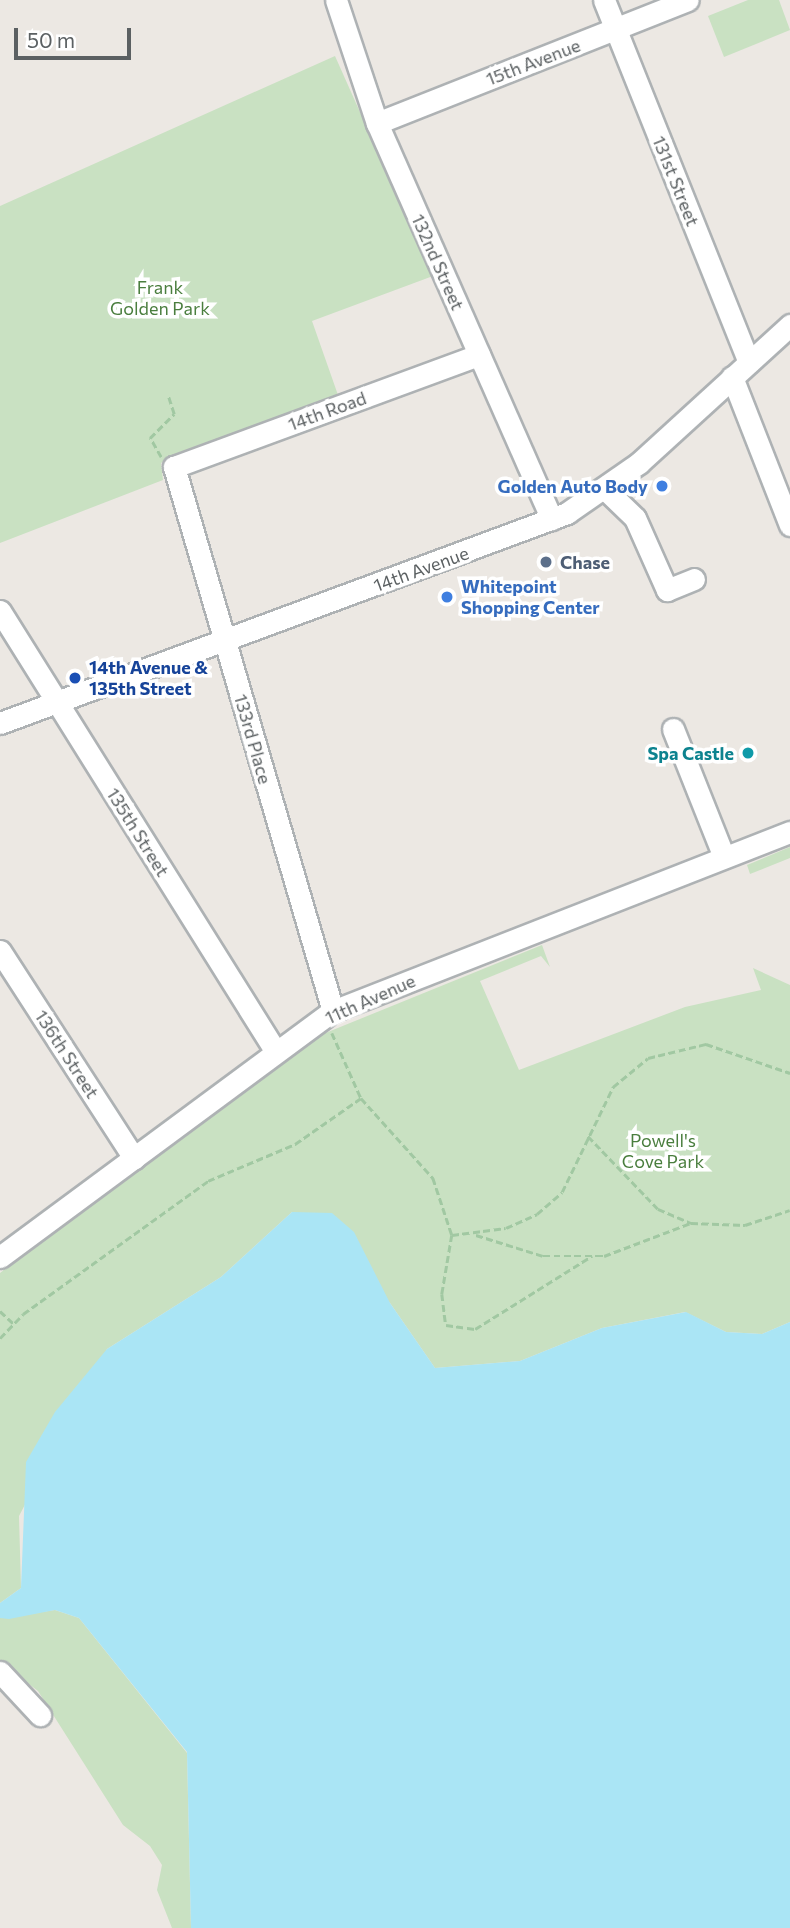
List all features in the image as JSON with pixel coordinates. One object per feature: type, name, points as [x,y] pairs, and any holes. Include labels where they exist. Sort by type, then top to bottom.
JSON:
[{"type":"street","name":"132nd Street","points":[[336,0],[377,123],[552,519]]},
{"type":"street","name":"131st Street","points":[[604,0],[749,362]]},
{"type":"street","name":"15th Avenue","points":[[377,123],[688,0]]},
{"type":"street","name":"14th Avenue","points":[[0,723],[552,519],[606,490],[790,325]]},
{"type":"street","name":"14th Road","points":[[169,463],[479,355]]},
{"type":"street","points":[[732,377],[790,525]]},
{"type":"street","name":"133rd Place","points":[[169,463],[224,641],[328,1015]]},
{"type":"street","points":[[606,490],[635,518],[667,590],[694,579]]},
{"type":"street","name":"135th Street","points":[[0,611],[276,1052]]},
{"type":"street","points":[[673,729],[724,857]]},
{"type":"street","name":"11th Avenue","points":[[0,1257],[328,1015],[790,832]]},
{"type":"street","name":"136th Street","points":[[0,951],[134,1158]]},
{"type":"street","points":[[0,1672],[40,1715]]},
{"type":"path","points":[[168,395],[174,415],[150,438],[169,463]]},
{"type":"path","points":[[328,1015],[360,1098],[433,1178],[452,1235],[442,1294],[446,1325],[475,1329],[592,1256],[691,1223]]},
{"type":"path","points":[[452,1235],[475,1234],[537,1214],[562,1192],[613,1087],[648,1058],[706,1044],[790,1073]]},
{"type":"path","points":[[0,1338],[14,1323],[208,1181],[295,1144],[360,1098]]},
{"type":"path","points":[[588,1135],[657,1209],[691,1223],[745,1225],[790,1210]]},
{"type":"path","points":[[475,1234],[543,1256],[592,1256]]},
{"type":"path","points":[[0,1311],[14,1323]]},
{"type":"green space","points":[[748,0],[779,0],[790,30],[724,57],[708,16]]},
{"type":"green space","name":"Frank Golden Park","points":[[335,56],[433,276],[312,321],[338,395],[172,455],[161,463],[163,480],[0,543],[0,206]]},
{"type":"green space","points":[[790,847],[790,858],[750,874],[747,865]]},
{"type":"green space","name":"Powell's Cove Park","points":[[542,945],[550,967],[541,956],[480,981],[519,1070],[685,1007],[761,990],[753,968],[790,985],[790,1322],[762,1334],[726,1332],[685,1312],[602,1328],[520,1361],[435,1368],[390,1303],[292,1212],[221,1277],[107,1349],[19,1516],[21,1588],[0,1603],[0,1273],[291,1047]]},
{"type":"green space","points":[[55,1610],[79,1618],[187,1753],[191,1928],[172,1928],[157,1890],[162,1865],[150,1846],[123,1825],[38,1691],[0,1662],[0,1618]]},
{"type":"water","points":[[292,1212],[332,1213],[354,1232],[390,1303],[435,1368],[520,1361],[602,1328],[686,1312],[726,1332],[762,1334],[790,1322],[790,1928],[191,1928],[187,1752],[79,1618],[55,1610],[9,1619],[0,1618],[0,1603],[21,1588],[26,1462],[55,1412],[107,1349],[221,1277]]},
{"type":"place","name":"Golden Auto Body","points":[[662,486]]},
{"type":"place","name":"Chase","points":[[546,562]]},
{"type":"place","name":"Whitepoint Shopping Center","points":[[447,597]]},
{"type":"place","name":"14th Avenue & 135th Street","points":[[75,678]]},
{"type":"place","name":"Spa Castle","points":[[748,753]]}]
